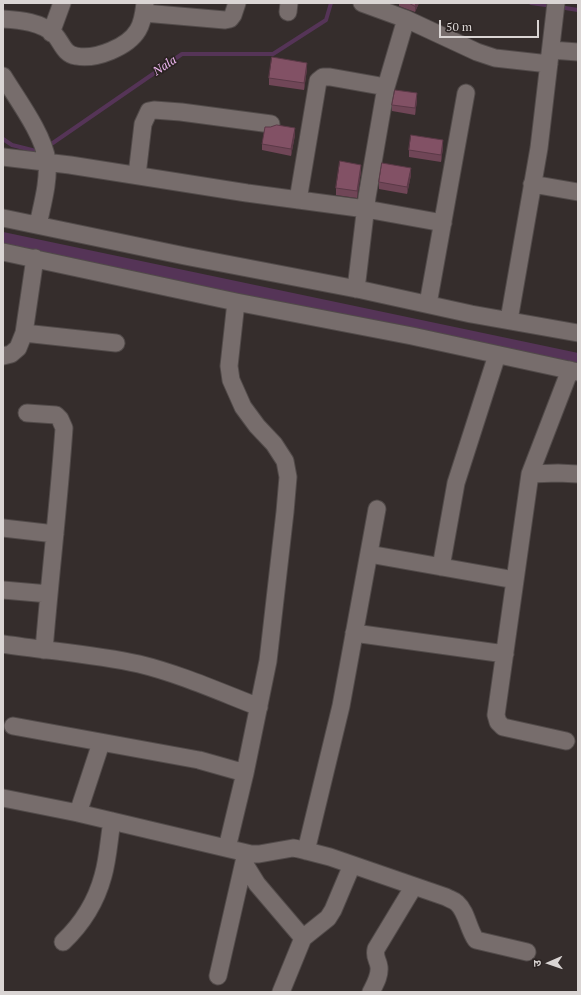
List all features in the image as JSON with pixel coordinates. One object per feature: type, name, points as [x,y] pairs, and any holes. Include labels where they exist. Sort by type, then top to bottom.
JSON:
[{"type":"street","points":[[51,33],[62,3]]},
{"type":"street","points":[[3,20],[29,22],[42,27],[55,36],[64,49],[75,56],[98,56],[112,51],[131,39],[139,29],[145,8],[225,20],[230,19],[237,3]]},
{"type":"street","points":[[362,3],[406,19],[477,52],[496,58],[550,57],[578,52]]},
{"type":"street","points":[[509,320],[539,148],[556,8]]},
{"type":"street","points":[[356,289],[366,209],[386,88],[406,19]]},
{"type":"street","points":[[3,76],[25,111],[45,154],[46,182],[38,225]]},
{"type":"street","points":[[298,200],[318,81],[323,77],[330,77],[386,88]]},
{"type":"street","points":[[428,304],[466,93]]},
{"type":"street","points":[[137,175],[143,124],[149,111],[182,112],[271,124]]},
{"type":"street","points":[[3,157],[45,154],[137,175],[366,209],[443,223]]},
{"type":"street","points":[[532,184],[578,192]]},
{"type":"street","points":[[3,218],[185,256],[578,333]]},
{"type":"street","points":[[3,252],[236,302],[412,336],[574,371],[530,474],[496,714],[498,722],[503,727],[566,741]]},
{"type":"street","points":[[3,356],[11,354],[18,348],[24,333],[35,258]]},
{"type":"street","points":[[226,848],[245,774],[269,655],[288,477],[285,461],[274,444],[257,426],[244,407],[231,380],[229,366],[236,302]]},
{"type":"street","points":[[24,333],[116,343]]},
{"type":"street","points":[[441,567],[456,482],[497,355]]},
{"type":"street","points":[[27,413],[56,415],[64,428],[44,650]]},
{"type":"street","points":[[530,474],[578,474]]},
{"type":"street","points":[[306,852],[341,706],[377,509]]},
{"type":"street","points":[[3,528],[55,534]]},
{"type":"street","points":[[369,554],[515,580]]},
{"type":"street","points":[[3,590],[49,594]]},
{"type":"street","points":[[354,633],[505,654]]},
{"type":"street","points":[[3,644],[140,664],[199,683],[259,707]]},
{"type":"street","points":[[13,726],[198,760],[245,774]]},
{"type":"street","points":[[78,813],[101,743]]},
{"type":"street","points":[[3,798],[78,813],[226,848],[245,858],[257,884],[302,938]]},
{"type":"street","points":[[63,942],[76,929],[96,897],[103,876],[112,821]]},
{"type":"street","points":[[245,858],[293,848],[330,857],[446,896],[457,903],[462,910],[471,933],[476,940],[527,952]]},
{"type":"street","points":[[218,976],[245,858]]},
{"type":"street","points":[[281,992],[302,938],[328,918],[333,910],[352,865]]},
{"type":"street","points":[[372,992],[379,969],[374,956],[376,949],[414,886]]},
{"type":"building","points":[[409,3],[416,3],[415,6]]},
{"type":"building","points":[[272,57],[307,63],[304,83],[269,78]]},
{"type":"building","points":[[395,90],[417,93],[415,108],[392,105]]},
{"type":"building","points":[[277,125],[295,128],[291,149],[262,144],[265,127]]},
{"type":"building","points":[[411,135],[443,140],[441,155],[409,150]]},
{"type":"building","points":[[340,161],[361,165],[357,191],[336,188]]},
{"type":"building","points":[[382,163],[411,168],[407,187],[379,182]]},
{"type":"waterway","name":"Nala","points":[[47,147],[182,54],[273,54],[326,20],[331,3]]},
{"type":"waterway","name":"Nala","points":[[531,3],[553,6]]},
{"type":"waterway","name":"Nala","points":[[559,7],[578,10]]},
{"type":"waterway","name":"Nala","points":[[3,139],[12,145],[40,152]]},
{"type":"waterway","points":[[3,239],[578,360]]}]
